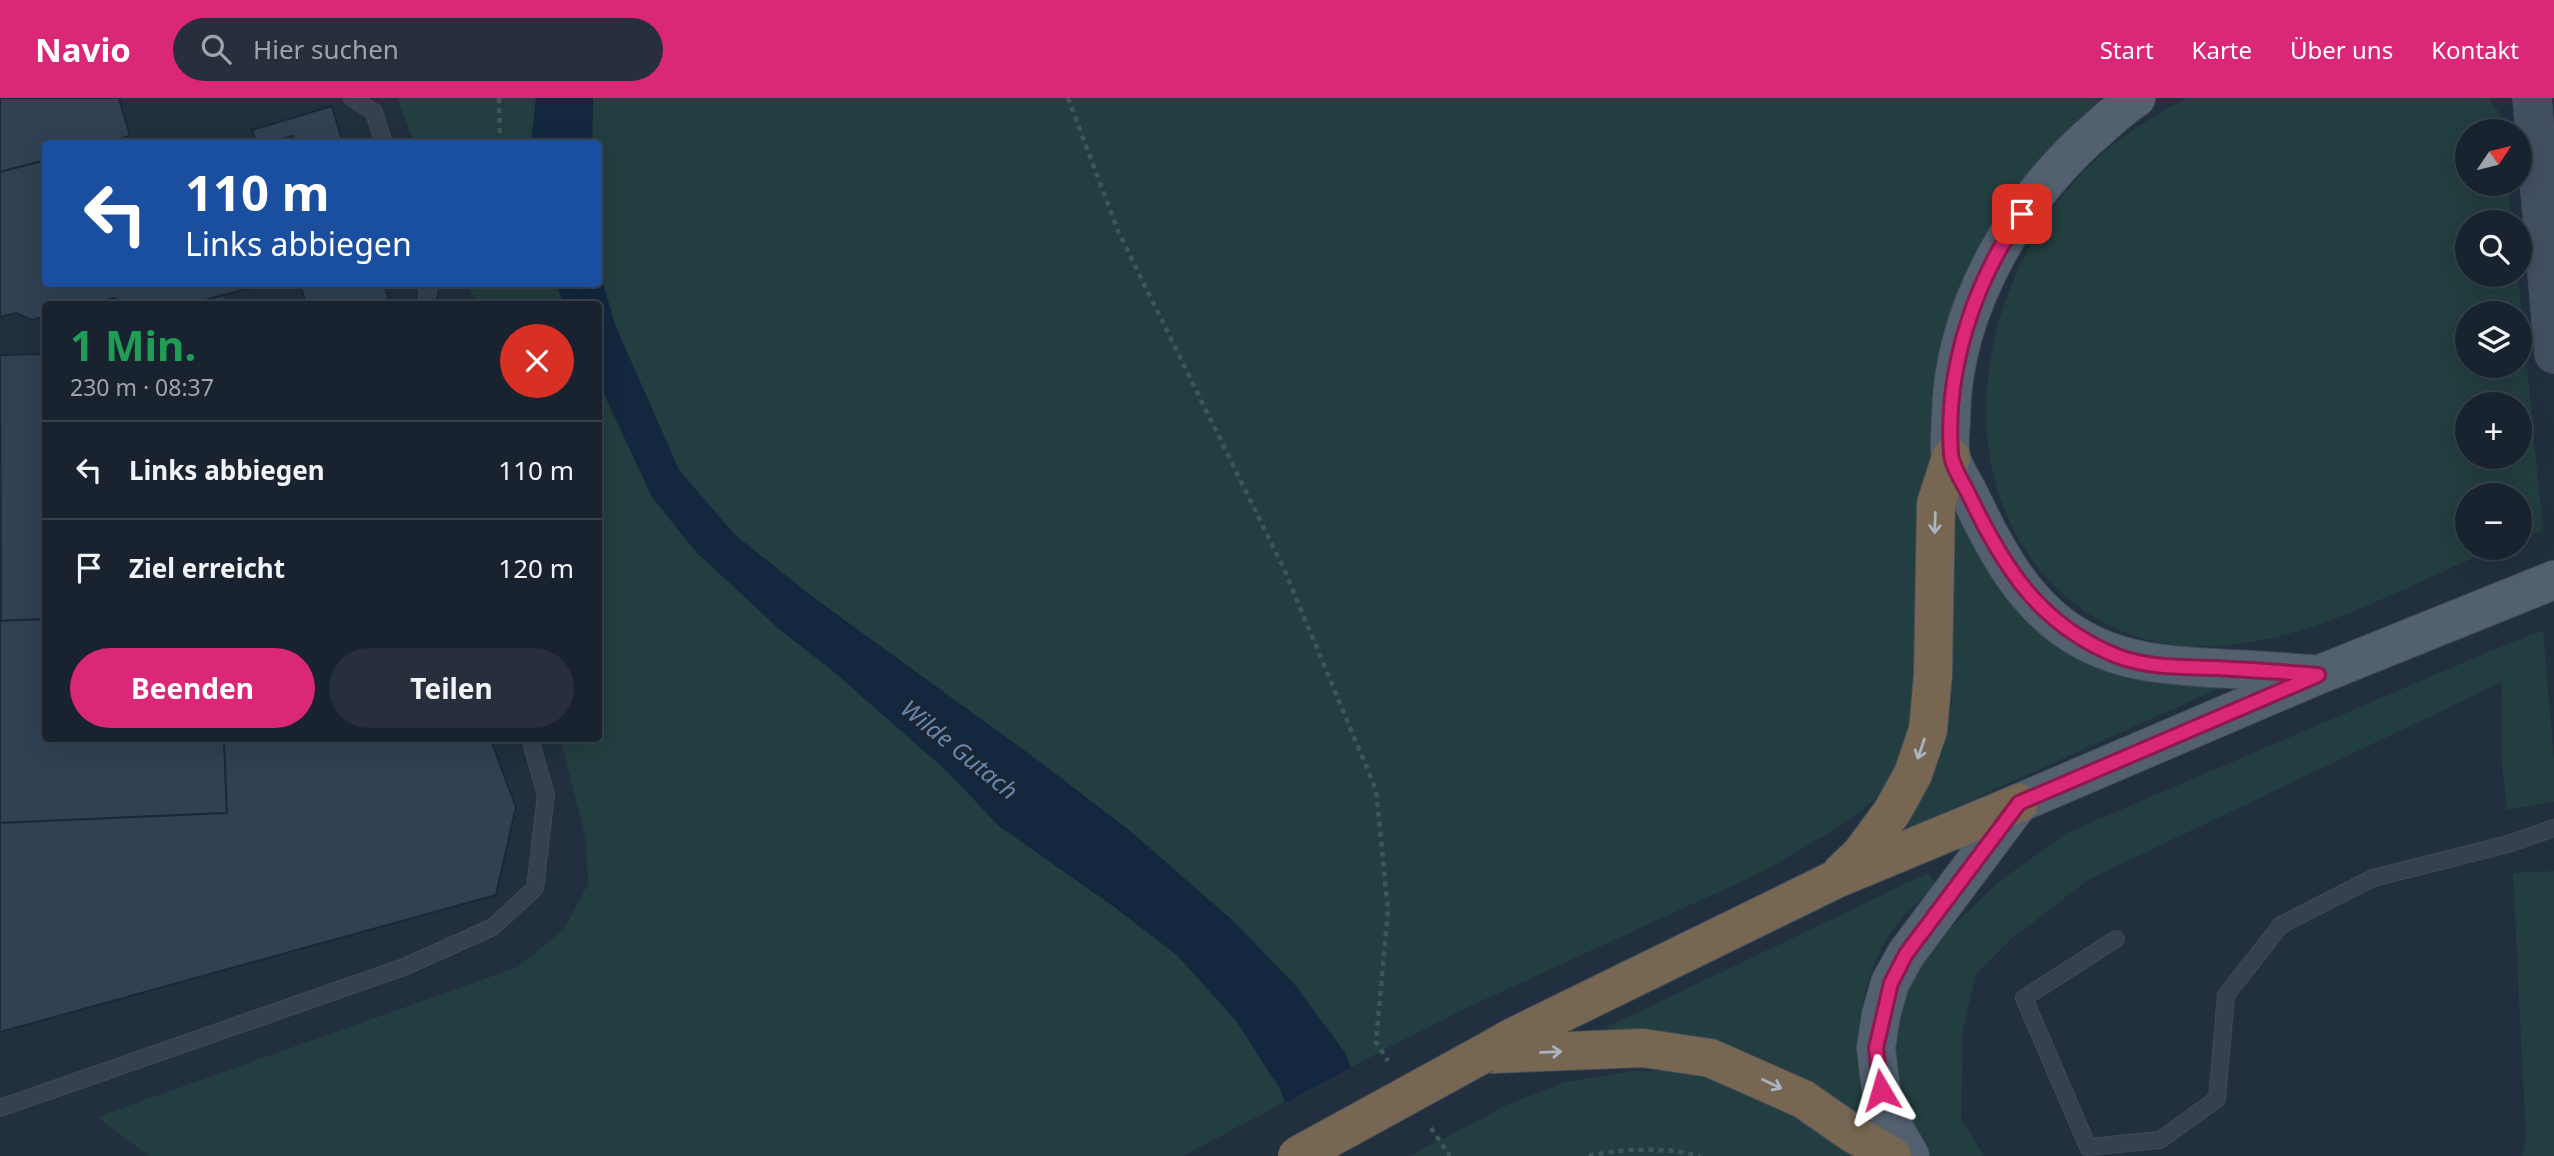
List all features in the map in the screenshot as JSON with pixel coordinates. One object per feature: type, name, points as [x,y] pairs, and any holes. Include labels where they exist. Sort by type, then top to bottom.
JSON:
[{"type":"highway","points":[[1836,879],[1861,854],[1892,812],[1913,774],[1928,730],[1933,675],[1936,504],[1951,457]]},
{"type":"highway","points":[[1297,1156],[1511,1038],[1836,879],[2019,803]]},
{"type":"highway","points":[[1483,1054],[1643,1048],[1710,1058],[1803,1099],[1852,1133],[1892,1156]]},
{"type":"main road","points":[[2136,98],[2086,139],[2047,178],[2010,231],[1988,271],[1967,326],[1952,393],[1951,457],[1993,542],[2015,578],[2043,610],[2073,634],[2119,657],[2168,666],[2318,675]]},
{"type":"main road","points":[[2532,98],[2554,354]]},
{"type":"main road","points":[[1910,1156],[1891,1122],[1881,1090],[1876,1048],[1891,983],[1906,954],[2019,803],[2318,675],[2554,580]]},
{"type":"lane","points":[[352,98],[374,112],[382,140]]},
{"type":"lane","points":[[0,1108],[404,967],[494,927],[535,888],[546,795],[531,742]]},
{"type":"lane","points":[[2116,939],[2024,998],[2088,1147],[2160,1140],[2217,1099],[2226,995],[2281,925],[2373,878],[2508,844],[2554,828]]},
{"type":"path","points":[[499,98],[500,140]]},
{"type":"path","points":[[1068,98],[1118,231],[1284,569],[1376,790],[1388,909],[1376,1042],[1390,1064]]},
{"type":"path","points":[[1424,1118],[1450,1156]]},
{"type":"path","points":[[1589,1156],[1678,1150],[1700,1156]]},
{"type":"green space","points":[[397,98],[536,98],[531,140],[413,140]]},
{"type":"green space","points":[[593,98],[2101,98],[2068,131],[2039,167],[1985,242],[1910,750],[1881,794],[1834,830],[1764,871],[1460,1011],[1351,1067],[1345,1053],[1295,985],[1233,921],[1130,831],[1036,759],[810,595],[735,535],[679,470],[615,325],[602,280],[602,140],[592,140]]},
{"type":"green space","points":[[2187,98],[2489,98],[2502,119],[2455,119],[2455,196],[2509,196],[2511,210],[2455,210],[2455,287],[2519,287],[2521,301],[2455,301],[2455,378],[2528,378],[2529,392],[2455,392],[2455,469],[2532,469],[2532,418],[2543,530],[2532,534],[2532,483],[2455,483],[2455,560],[2469,560],[2348,614],[2309,628],[2269,639],[2228,645],[2187,646],[2122,631],[2084,611],[2051,582],[2036,565],[2009,519],[1992,470],[1986,418],[1990,365],[2001,313],[2021,263],[2047,217],[2091,164],[2143,123]]},
{"type":"green space","points":[[469,287],[557,287],[563,301],[475,301]]},
{"type":"green space","points":[[602,389],[652,497],[778,628],[833,671],[948,772],[999,826],[1113,906],[1178,956],[1237,1022],[1280,1089],[1285,1102],[1183,1156],[149,1156],[97,1117],[518,967],[564,929],[588,884],[586,838],[561,742],[602,742]]},
{"type":"green space","points":[[1956,504],[2034,611],[2226,685],[1909,828],[1907,817],[1945,737],[1952,702]]},
{"type":"green space","points":[[2543,630],[2554,760],[2554,802],[2507,810],[2501,752],[2502,682],[2088,880],[2012,938],[1976,975],[1963,1028],[1961,1119],[1984,1156],[1925,1156],[1899,1108],[1889,1058],[1898,1001],[1934,943],[2001,880],[2069,832]]},
{"type":"green space","points":[[2554,871],[2554,1156],[2522,1156],[2526,1141],[2513,873]]},
{"type":"green space","points":[[1928,873],[1937,885],[1914,905],[1887,938],[1869,978],[1861,1034],[1865,1066],[1878,1119],[1869,1126],[1803,1077],[1736,1048],[1690,1037],[1613,1036],[1607,1027]]},
{"type":"green space","points":[[1631,1071],[1679,1071],[1742,1086],[1785,1105],[1857,1156],[1410,1156],[1509,1104],[1565,1082]]},
{"type":"water","points":[[536,98],[593,98],[592,140],[531,140]]},
{"type":"water","name":"Wilde Gutach","points":[[602,280],[615,325],[679,470],[735,535],[810,595],[1036,759],[1130,831],[1233,921],[1295,985],[1345,1053],[1387,1156],[1308,1156],[1280,1089],[1237,1022],[1178,956],[1113,906],[999,826],[948,772],[833,671],[778,628],[696,552],[652,497],[602,389],[602,301],[563,301],[557,287],[602,287]]},
{"type":"pier","points":[[1354,1066],[1391,1156],[1304,1156],[1282,1104]]},
{"type":"building","points":[[0,98],[119,98],[130,136],[116,140],[42,140],[42,161],[0,172]]},
{"type":"building","points":[[332,106],[342,140],[294,140],[293,136],[280,140],[256,140],[252,130]]},
{"type":"building","points":[[42,161],[42,287],[253,287],[201,301],[116,301],[115,298],[102,301],[42,301],[42,317],[32,320],[16,313],[0,317],[0,172]]},
{"type":"building","points":[[301,287],[385,287],[389,301],[305,301]]},
{"type":"building","points":[[225,295],[226,301],[202,301]]},
{"type":"building","points":[[42,354],[42,619],[1,621],[0,355]]},
{"type":"building","points":[[42,619],[42,742],[224,742],[227,813],[0,823],[0,621]]},
{"type":"building","points":[[224,742],[492,742],[516,807],[496,895],[0,1032],[0,823],[227,813]]},
{"type":"route","points":[[1881,1090],[1876,1048],[1881,1015],[1891,983],[1920,934],[2019,803],[2318,675],[2168,666],[2119,657],[2073,634],[2043,610],[2015,578],[1993,542],[1951,457],[1952,393],[1967,326],[1988,271],[2022,214]]}]
